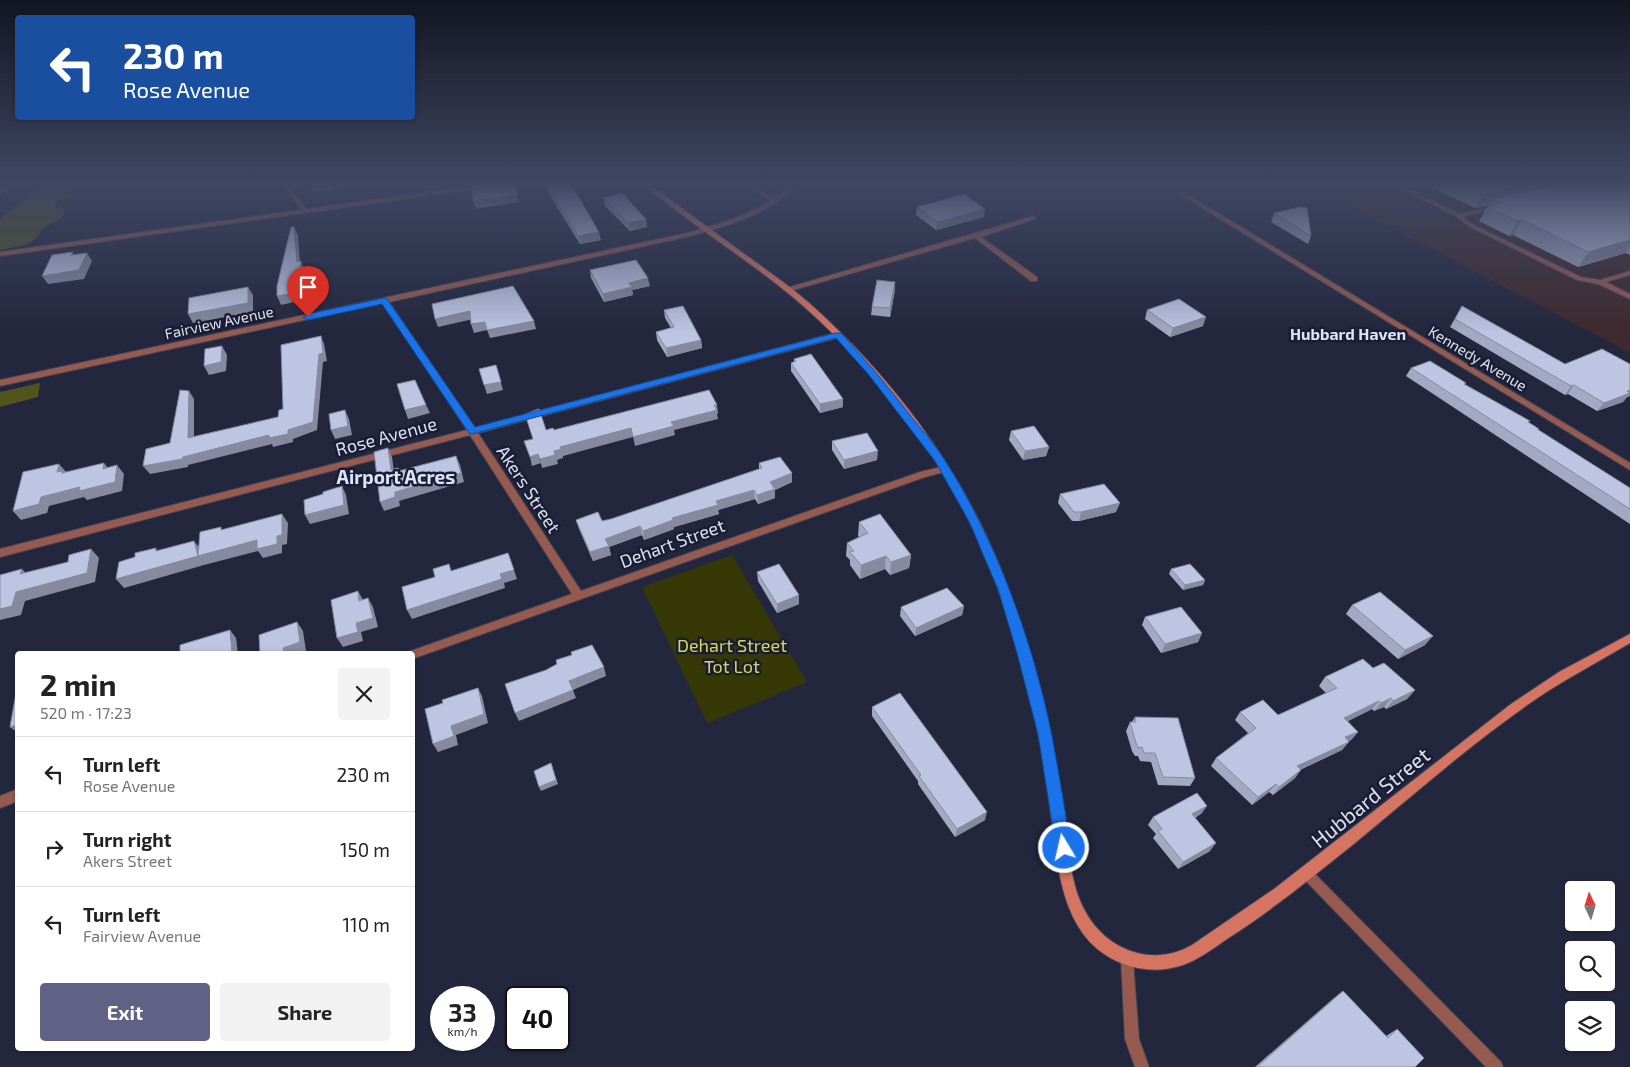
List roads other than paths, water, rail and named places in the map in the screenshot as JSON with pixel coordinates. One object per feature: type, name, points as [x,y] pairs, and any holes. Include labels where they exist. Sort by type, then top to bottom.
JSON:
[{"type":"street","points":[[0,254],[144,234]]},
{"type":"street","name":"Fairview Avenue","points":[[0,383],[693,234]]},
{"type":"street","points":[[713,234],[787,289],[838,335],[904,412],[945,469],[975,523],[1004,589],[1024,653],[1045,734],[1066,865],[1077,912],[1099,942],[1113,953],[1127,960]]},
{"type":"street","points":[[787,289],[983,234]]},
{"type":"street","name":"Kennedy Avenue","points":[[1248,234],[1630,467]]},
{"type":"street","points":[[976,236],[1034,279]]},
{"type":"street","name":"Akers Street","points":[[384,300],[579,596]]},
{"type":"street","name":"Rose Avenue","points":[[0,553],[838,335]]},
{"type":"street","name":"Dehart Street","points":[[415,654],[923,474],[945,469]]},
{"type":"street","name":"Hubbard Street","points":[[1127,960],[1155,963],[1171,961],[1189,955],[1239,923],[1306,873],[1490,726],[1545,687],[1630,638]]},
{"type":"street","points":[[0,802],[15,796]]},
{"type":"lane","points":[[1488,234],[1585,281],[1600,282],[1630,273]]},
{"type":"lane","points":[[1600,282],[1630,297]]},
{"type":"lane","points":[[1306,873],[1496,1067]]},
{"type":"lane","points":[[1127,960],[1132,1040],[1142,1067]]},
{"type":"district","name":"Hubbard Haven","points":[[1348,333]]},
{"type":"district","name":"Airport Acres","points":[[396,476]]},
{"type":"park label","name":"Dehart Street Tot Lot","points":[[732,655]]}]
